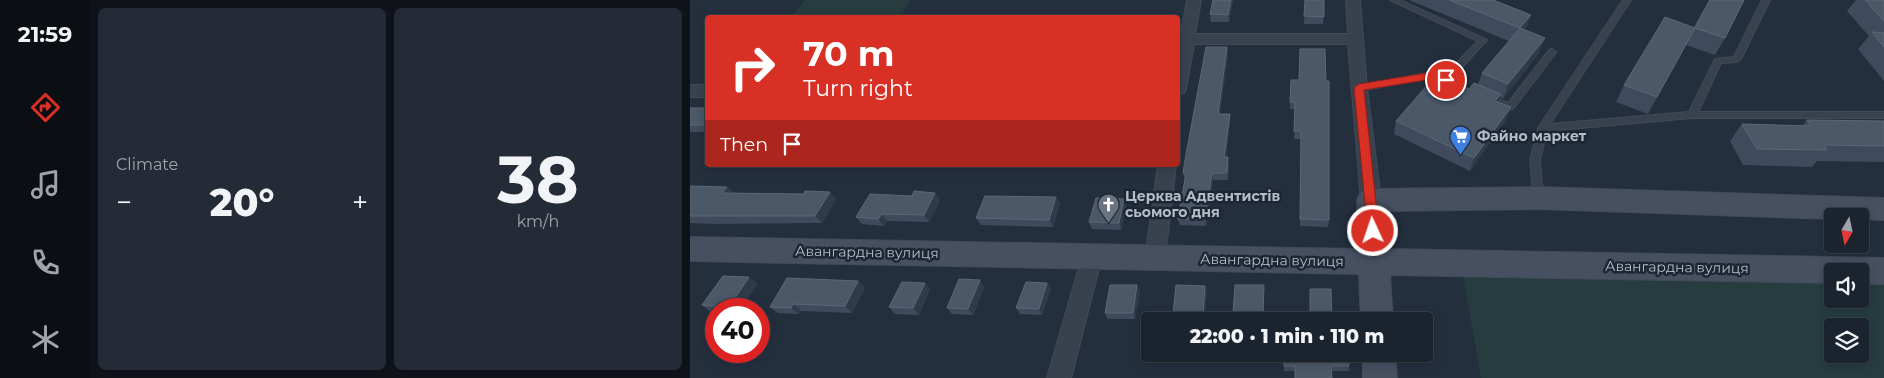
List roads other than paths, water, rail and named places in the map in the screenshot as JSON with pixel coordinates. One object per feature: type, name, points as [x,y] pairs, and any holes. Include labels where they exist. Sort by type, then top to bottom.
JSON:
[{"type":"street","points":[[1180,77],[1194,0]]},
{"type":"street","points":[[1353,0],[1359,88],[1371,200],[1377,312]]},
{"type":"street","points":[[1187,39],[1356,39]]},
{"type":"street","points":[[690,91],[705,91]]},
{"type":"street","points":[[1156,258],[1167,167]]},
{"type":"street","points":[[1371,200],[1538,198],[1884,209]]},
{"type":"street","name":"Авангардна вулиця","points":[[690,249],[1884,271]]},
{"type":"street","points":[[1059,378],[1092,257]]},
{"type":"street","points":[[1379,362],[1380,378]]},
{"type":"lane","points":[[1394,0],[1483,40],[1446,80]]},
{"type":"lane","points":[[1538,198],[1535,160],[1543,128],[1627,0]]},
{"type":"lane","points":[[1692,115],[1718,61],[1737,59],[1766,0]]},
{"type":"lane","points":[[1492,100],[1510,107],[1552,52]]},
{"type":"lane","points":[[1359,88],[1433,75],[1455,84]]},
{"type":"lane","points":[[1543,128],[1692,115],[1882,115]]},
{"type":"place","name":"Файно маркет","points":[[1461,155]]},
{"type":"place","name":"Церква Адвентистів сьомого дня","points":[[1109,223]]}]
